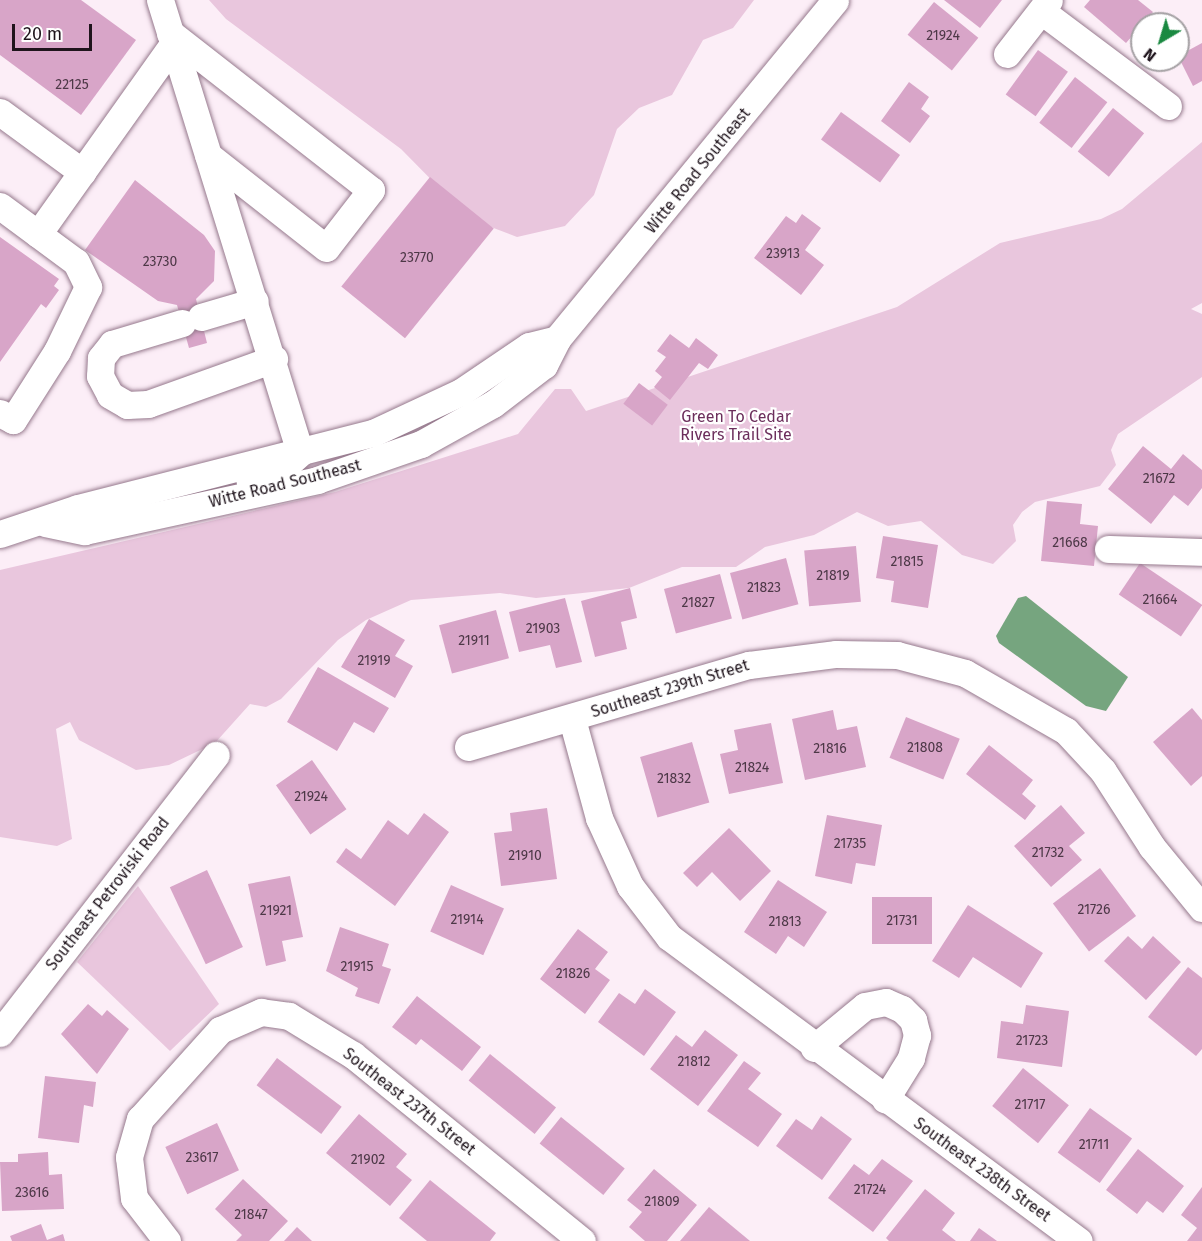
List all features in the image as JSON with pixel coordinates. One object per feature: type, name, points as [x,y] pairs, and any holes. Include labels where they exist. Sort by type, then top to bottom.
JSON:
[{"type":"street","points":[[160,0],[273,359],[300,453],[271,476],[183,497],[165,513]]},
{"type":"street","name":"Witte Road Southeast","points":[[45,523],[84,531],[317,480],[420,444],[513,390],[544,365],[557,339],[835,0]]},
{"type":"street","points":[[1007,54],[1047,6],[1168,106]]},
{"type":"street","points":[[172,38],[371,190],[326,248],[208,155]]},
{"type":"street","points":[[38,234],[172,38]]},
{"type":"street","points":[[0,112],[82,172]]},
{"type":"street","points":[[0,206],[76,262],[88,287],[57,351],[13,420],[0,413]]},
{"type":"street","points":[[255,301],[112,344],[101,358],[100,376],[110,395],[127,405],[148,404],[273,359]]},
{"type":"street","name":"Witte Road Southeast","points":[[0,534],[45,523],[78,508],[300,453],[407,418],[461,392],[529,346],[557,339]]},
{"type":"street","points":[[1108,549],[1202,552]]},
{"type":"street","points":[[1160,568],[1202,568]]},
{"type":"street","name":"Southeast 239th Street","points":[[468,747],[572,719],[749,665],[825,655],[897,655],[965,673],[1066,731],[1103,771],[1152,847],[1202,908]]},
{"type":"street","name":"Southeast 238th Street","points":[[572,719],[598,818],[630,886],[669,937],[814,1048],[1078,1241]]},
{"type":"street","name":"Southeast Petroviski Road","points":[[0,1033],[216,755]]},
{"type":"street","points":[[814,1048],[865,1006],[886,1002],[902,1009],[914,1020],[917,1035],[911,1058],[885,1100]]},
{"type":"street","name":"Southeast 237th Street","points":[[158,1238],[134,1198],[129,1158],[140,1119],[220,1030],[261,1012],[289,1016],[353,1055],[582,1241]]},
{"type":"green space","points":[[209,0],[754,0],[733,28],[703,40],[672,95],[639,108],[617,129],[594,195],[565,226],[517,237],[470,219],[401,149],[226,19]]},
{"type":"green space","name":"Green To Cedar Rivers Trail Site","points":[[1202,142],[1202,303],[1191,309],[1202,314],[1202,377],[1118,434],[1111,450],[1116,465],[1100,486],[1035,502],[1022,512],[1013,525],[1016,541],[993,564],[962,555],[921,521],[888,526],[857,512],[814,535],[765,547],[736,567],[682,567],[629,588],[536,598],[500,593],[411,600],[366,620],[338,640],[281,699],[266,707],[250,704],[215,743],[169,765],[136,770],[79,740],[70,722],[56,729],[72,839],[57,846],[0,837],[0,570],[335,492],[518,434],[555,389],[571,389],[586,411],[897,307],[1000,243],[1101,219],[1122,209]]},
{"type":"green space","points":[[138,886],[219,1004],[170,1051],[77,962]]},
{"type":"shaded area","points":[[1026,596],[1128,677],[1106,711],[1086,706],[999,643],[996,636],[1018,598]]},
{"type":"building","points":[[0,0],[81,0],[136,40],[81,115],[0,55]]},
{"type":"building","points":[[944,0],[1002,0],[980,28]]},
{"type":"building","points":[[1090,0],[1138,0],[1153,12],[1130,12],[1130,38],[1126,43],[1084,7]]},
{"type":"building","points":[[934,2],[978,38],[952,71],[908,35]]},
{"type":"building","points":[[1202,43],[1202,81],[1193,86],[1186,72],[1190,72],[1190,50]]},
{"type":"building","points":[[1038,50],[1068,72],[1036,116],[1006,94]]},
{"type":"building","points":[[1075,77],[1107,102],[1072,148],[1039,123]]},
{"type":"building","points":[[909,82],[929,97],[921,109],[930,116],[910,143],[881,121]]},
{"type":"building","points":[[1113,108],[1144,133],[1109,177],[1078,152]]},
{"type":"building","points":[[841,112],[900,155],[880,182],[821,140]]},
{"type":"building","points":[[430,177],[494,229],[405,338],[341,287]]},
{"type":"building","points":[[135,180],[204,235],[215,251],[214,281],[196,299],[207,343],[189,348],[177,305],[158,301],[85,250]]},
{"type":"building","points":[[802,214],[821,228],[805,250],[824,265],[801,295],[754,258],[786,216],[796,223]]},
{"type":"building","points":[[0,237],[59,279],[54,286],[59,290],[46,308],[41,304],[0,362]]},
{"type":"building","points":[[670,334],[689,348],[696,338],[718,355],[708,369],[699,363],[670,400],[654,387],[662,377],[655,371],[666,357],[657,351]]},
{"type":"building","points":[[639,383],[668,405],[652,425],[623,404]]},
{"type":"building","points":[[1143,446],[1171,469],[1183,454],[1202,470],[1202,488],[1188,506],[1174,495],[1151,524],[1108,489]]},
{"type":"building","points":[[1047,501],[1082,504],[1080,524],[1098,526],[1094,566],[1041,561]]},
{"type":"building","points":[[883,536],[938,545],[928,608],[891,602],[894,581],[876,578]]},
{"type":"building","points":[[856,546],[861,602],[809,606],[804,551]]},
{"type":"building","points":[[786,558],[798,604],[742,619],[730,573]]},
{"type":"building","points":[[1140,563],[1202,605],[1181,636],[1119,595]]},
{"type":"building","points":[[720,574],[732,618],[676,633],[664,589]]},
{"type":"building","points":[[630,588],[637,618],[621,622],[627,649],[595,657],[581,601]]},
{"type":"building","points":[[565,598],[582,662],[556,668],[550,645],[519,652],[509,612]]},
{"type":"building","points":[[496,610],[509,658],[452,674],[439,625]]},
{"type":"building","points":[[369,619],[405,640],[395,656],[413,666],[395,698],[341,667]]},
{"type":"building","points":[[318,667],[389,708],[374,733],[354,722],[337,751],[287,722]]},
{"type":"building","points":[[1192,708],[1202,720],[1202,776],[1191,786],[1153,742]]},
{"type":"building","points":[[833,710],[837,730],[857,726],[866,767],[805,780],[792,719]]},
{"type":"building","points":[[906,717],[960,739],[943,780],[890,758]]},
{"type":"building","points":[[771,723],[783,783],[729,794],[720,754],[738,750],[734,730]]},
{"type":"building","points":[[692,742],[709,803],[657,817],[640,757]]},
{"type":"building","points":[[989,745],[1033,780],[1022,794],[1036,806],[1025,820],[966,774]]},
{"type":"building","points":[[312,760],[346,809],[310,834],[276,785]]},
{"type":"building","points":[[1061,805],[1085,833],[1069,846],[1082,860],[1051,887],[1014,846]]},
{"type":"building","points":[[547,808],[557,879],[501,886],[494,833],[512,831],[510,813]]},
{"type":"building","points":[[424,813],[449,832],[395,906],[336,862],[346,848],[361,859],[388,820],[408,835]]},
{"type":"building","points":[[827,815],[882,825],[875,866],[856,863],[852,884],[815,876]]},
{"type":"building","points":[[729,828],[771,871],[740,901],[712,872],[697,887],[683,873]]},
{"type":"building","points":[[1100,868],[1136,916],[1089,951],[1053,904]]},
{"type":"building","points":[[207,870],[243,947],[206,964],[170,887]]},
{"type":"building","points":[[290,876],[303,937],[282,941],[286,961],[266,966],[248,884]]},
{"type":"building","points":[[778,880],[827,912],[804,947],[788,936],[776,954],[744,932]]},
{"type":"building","points":[[451,885],[504,909],[483,955],[430,932]]},
{"type":"building","points":[[872,897],[932,897],[932,944],[872,944]]},
{"type":"building","points":[[968,905],[1043,953],[1021,988],[973,957],[959,978],[932,961]]},
{"type":"building","points":[[340,927],[389,944],[382,966],[391,969],[379,1004],[355,996],[358,988],[326,971]]},
{"type":"building","points":[[578,929],[608,952],[595,969],[610,980],[585,1014],[540,979]]},
{"type":"building","points":[[1128,936],[1142,949],[1153,936],[1181,962],[1146,1000],[1104,961]]},
{"type":"building","points":[[1188,967],[1202,978],[1202,1049],[1196,1056],[1148,1017]]},
{"type":"building","points":[[645,989],[676,1012],[644,1056],[598,1022],[619,993],[635,1004]]},
{"type":"building","points":[[417,996],[481,1047],[462,1071],[421,1039],[416,1045],[392,1027]]},
{"type":"building","points":[[88,1004],[102,1016],[107,1010],[129,1029],[97,1074],[61,1034]]},
{"type":"building","points":[[1026,1005],[1069,1011],[1062,1067],[997,1058],[1001,1021],[1023,1024]]},
{"type":"building","points":[[705,1030],[738,1055],[698,1106],[650,1069],[676,1035],[692,1047]]},
{"type":"building","points":[[490,1054],[556,1107],[535,1134],[469,1080]]},
{"type":"building","points":[[277,1058],[342,1107],[321,1134],[257,1085]]},
{"type":"building","points":[[744,1061],[761,1073],[748,1089],[782,1114],[758,1147],[707,1111]]},
{"type":"building","points":[[1023,1068],[1069,1105],[1038,1143],[992,1106]]},
{"type":"building","points":[[45,1076],[96,1082],[93,1107],[84,1105],[79,1143],[38,1138]]},
{"type":"building","points":[[1090,1108],[1132,1139],[1100,1183],[1058,1152]]},
{"type":"building","points":[[359,1114],[407,1154],[396,1167],[412,1180],[390,1206],[326,1153]]},
{"type":"building","points":[[821,1116],[852,1139],[822,1180],[776,1146],[796,1119],[812,1130]]},
{"type":"building","points":[[561,1117],[625,1169],[603,1195],[540,1143]]},
{"type":"building","points":[[217,1123],[239,1170],[187,1194],[165,1147]]},
{"type":"building","points":[[1138,1149],[1184,1186],[1163,1213],[1147,1201],[1137,1214],[1106,1190]]},
{"type":"building","points":[[48,1152],[49,1175],[62,1174],[64,1209],[2,1211],[0,1162],[18,1162],[18,1154]]},
{"type":"building","points":[[882,1159],[913,1181],[873,1232],[828,1198],[854,1164],[869,1175]]},
{"type":"building","points":[[654,1169],[697,1205],[667,1241],[645,1241],[629,1227],[642,1212],[627,1200]]},
{"type":"building","points":[[243,1179],[288,1221],[269,1241],[236,1241],[242,1235],[215,1209]]},
{"type":"building","points":[[430,1180],[496,1233],[490,1241],[427,1241],[399,1218]]},
{"type":"building","points":[[1202,1187],[1202,1241],[1187,1241],[1197,1228],[1181,1215]]},
{"type":"building","points":[[925,1189],[955,1213],[942,1230],[956,1241],[889,1241],[886,1238]]},
{"type":"building","points":[[709,1207],[750,1241],[680,1241]]},
{"type":"building","points":[[41,1224],[47,1240],[63,1234],[65,1241],[12,1241],[10,1236]]},
{"type":"building","points":[[297,1227],[312,1241],[284,1241]]},
{"type":"building","points":[[979,1228],[997,1241],[970,1241]]}]
